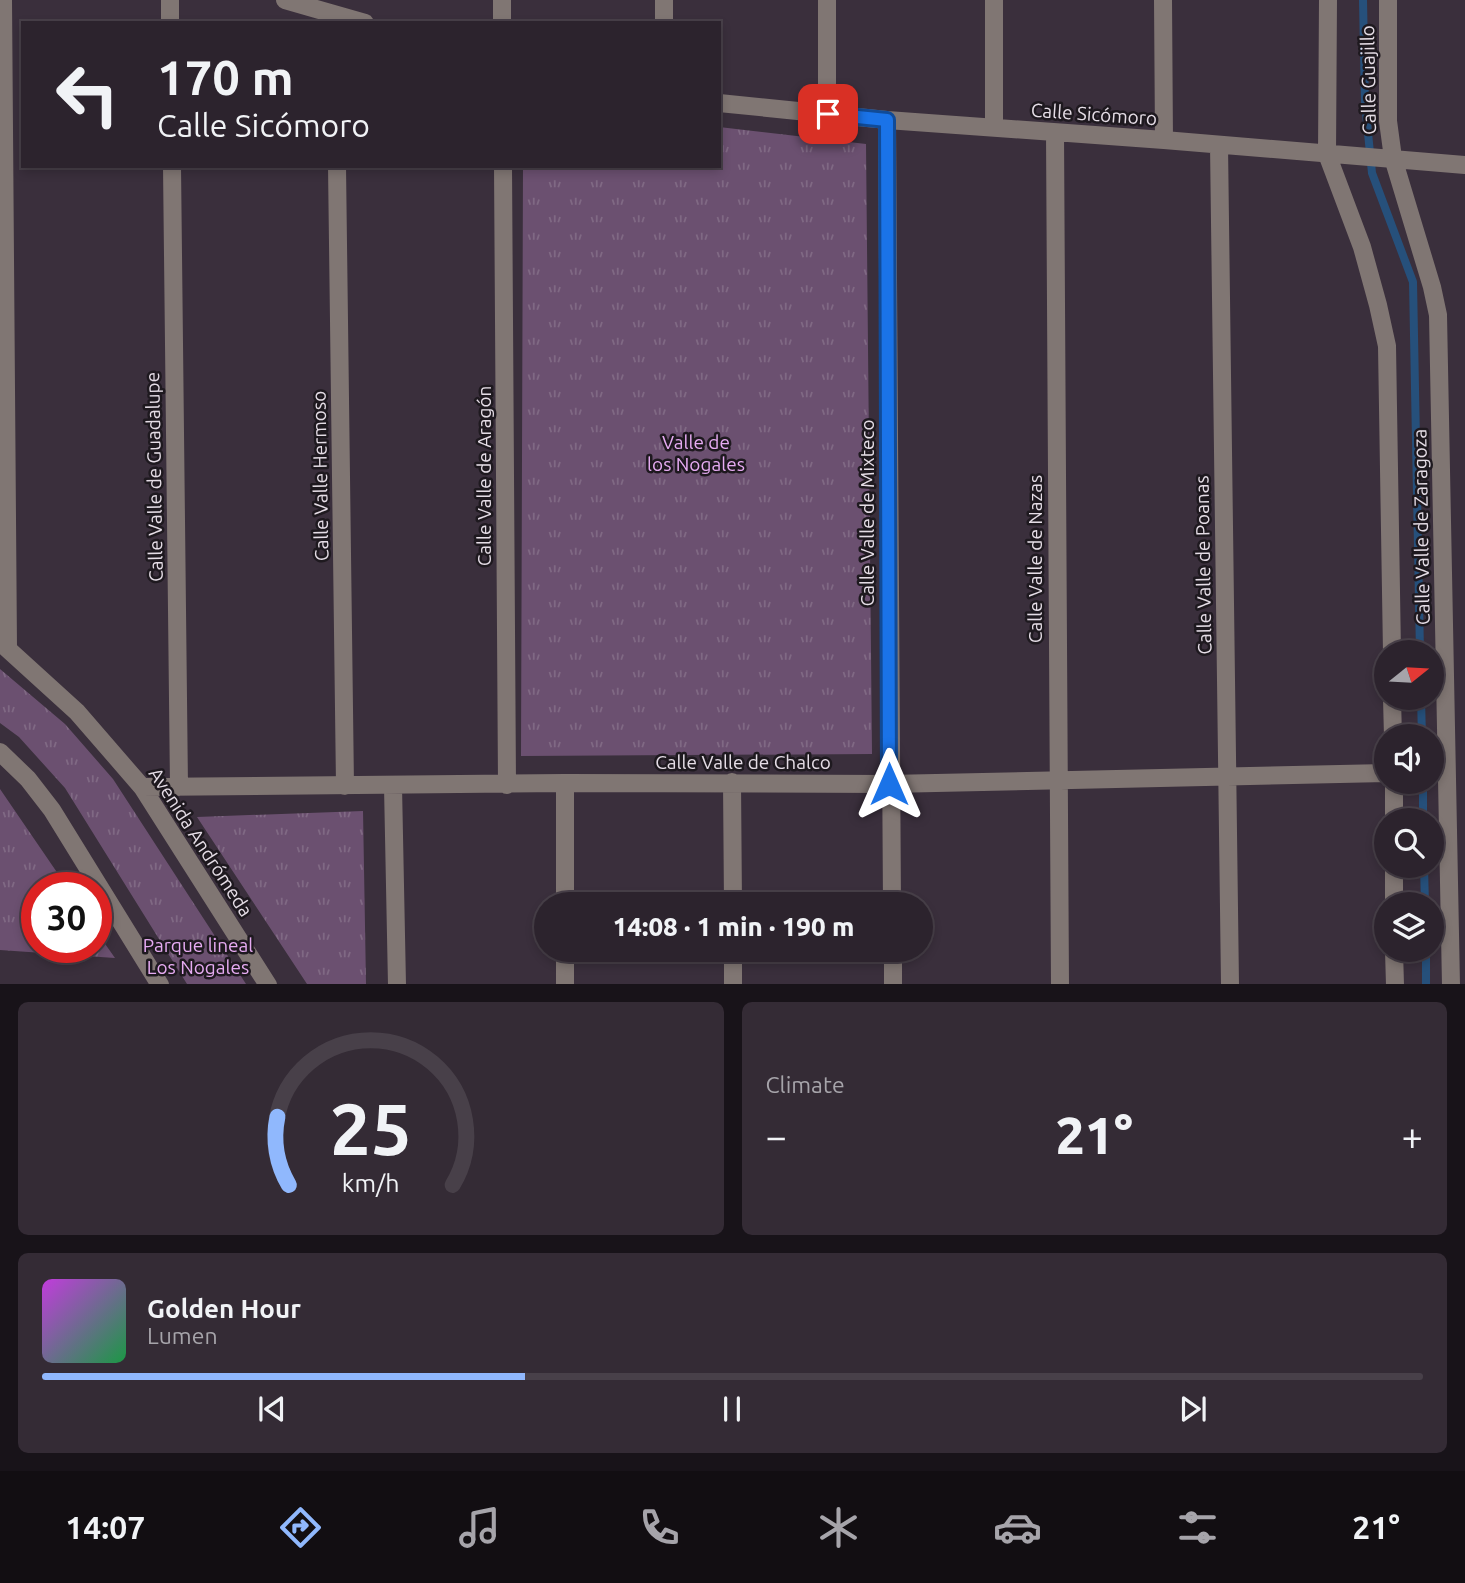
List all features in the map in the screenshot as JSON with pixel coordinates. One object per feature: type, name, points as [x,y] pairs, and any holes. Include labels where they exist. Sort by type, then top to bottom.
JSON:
[{"type":"street","points":[[3,0],[4,645]]},
{"type":"street","points":[[170,0],[170,21]]},
{"type":"street","points":[[285,0],[336,12],[360,21]]},
{"type":"street","points":[[502,0],[502,21]]},
{"type":"street","points":[[664,0],[664,21]]},
{"type":"street","points":[[827,0],[828,114]]},
{"type":"street","points":[[994,0],[994,127]]},
{"type":"street","points":[[1163,0],[1164,140]]},
{"type":"street","name":"Calle Guajillo","points":[[1327,154],[1328,0]]},
{"type":"street","name":"Calle Guajillo","points":[[1387,158],[1388,0]]},
{"type":"street","name":"Calle Sicómoro","points":[[721,103],[887,120],[1465,165]]},
{"type":"street","name":"Calle Valle de Mixteco","points":[[887,120],[892,892]]},
{"type":"street","name":"Calle Valle de Nazas","points":[[1055,133],[1060,984]]},
{"type":"street","name":"Calle Valle de Poanas","points":[[1219,145],[1230,984]]},
{"type":"street","name":"Calle Valle de Zaragoza","points":[[1327,154],[1362,247],[1387,346],[1392,640]]},
{"type":"street","name":"Calle Valle de Zaragoza","points":[[1387,158],[1432,287],[1438,315],[1451,984]]},
{"type":"street","name":"Calle Valle de Guadalupe","points":[[172,168],[178,787]]},
{"type":"street","name":"Calle Valle Hermoso","points":[[337,168],[345,786]]},
{"type":"street","name":"Calle Valle de Aragón","points":[[503,168],[507,785]]},
{"type":"street","name":"Avenida Andrómeda","points":[[4,645],[77,712],[142,787],[267,984]]},
{"type":"street","points":[[0,752],[28,779],[52,810],[159,984]]},
{"type":"street","name":"Calle Valle de Chalco","points":[[142,787],[732,782],[889,784],[1374,772]]},
{"type":"street","points":[[732,782],[733,892]]},
{"type":"street","points":[[565,783],[565,892]]},
{"type":"street","points":[[393,786],[397,984]]},
{"type":"street","points":[[565,962],[565,984]]},
{"type":"street","points":[[733,962],[733,984]]},
{"type":"street","points":[[893,962],[893,984]]},
{"type":"street","points":[[1394,962],[1395,984]]},
{"type":"green space","name":"Valle de los Nogales","points":[[721,127],[866,144],[872,754],[521,756],[523,168],[721,168]]},
{"type":"green space","name":"Parque lineal Los Nogales","points":[[0,669],[65,724],[113,779],[246,984],[187,984],[65,788],[19,737],[0,723]]},
{"type":"green space","points":[[0,789],[57,872],[21,872],[21,951],[0,950]]},
{"type":"green space","points":[[363,811],[366,984],[307,984],[197,817]]},
{"type":"waterway","points":[[1363,0],[1365,103],[1372,173],[1413,282],[1420,640]]},
{"type":"waterway","points":[[1421,710],[1422,724]]},
{"type":"waterway","points":[[1423,794],[1423,808]]},
{"type":"waterway","points":[[1424,878],[1425,892]]},
{"type":"waterway","points":[[1426,962],[1426,984]]},
{"type":"route","points":[[828,114],[887,120],[889,784]]}]
